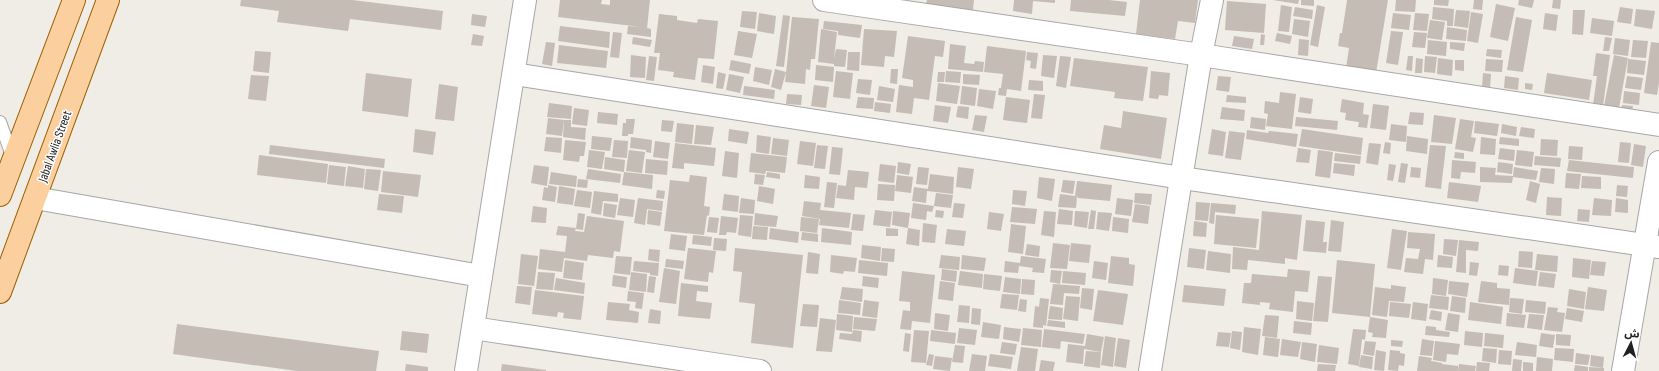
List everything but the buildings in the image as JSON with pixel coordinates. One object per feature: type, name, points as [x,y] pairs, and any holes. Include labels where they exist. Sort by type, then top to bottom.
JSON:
[{"type":"main road","points":[[0,195],[74,0]]},
{"type":"main road","name":"Jabal Awlia Street","points":[[0,292],[108,0]]},
{"type":"street","points":[[466,371],[525,0]]},
{"type":"street","points":[[824,0],[1201,55],[1659,125]]},
{"type":"street","points":[[1150,371],[1201,55],[1212,0]]},
{"type":"street","points":[[514,74],[1182,178],[1652,246]]},
{"type":"street","points":[[1623,371],[1652,246],[1659,162]]},
{"type":"street","points":[[35,198],[481,276]]},
{"type":"street","points":[[473,328],[760,371]]},
{"type":"lane","points":[[0,122],[14,159]]}]
